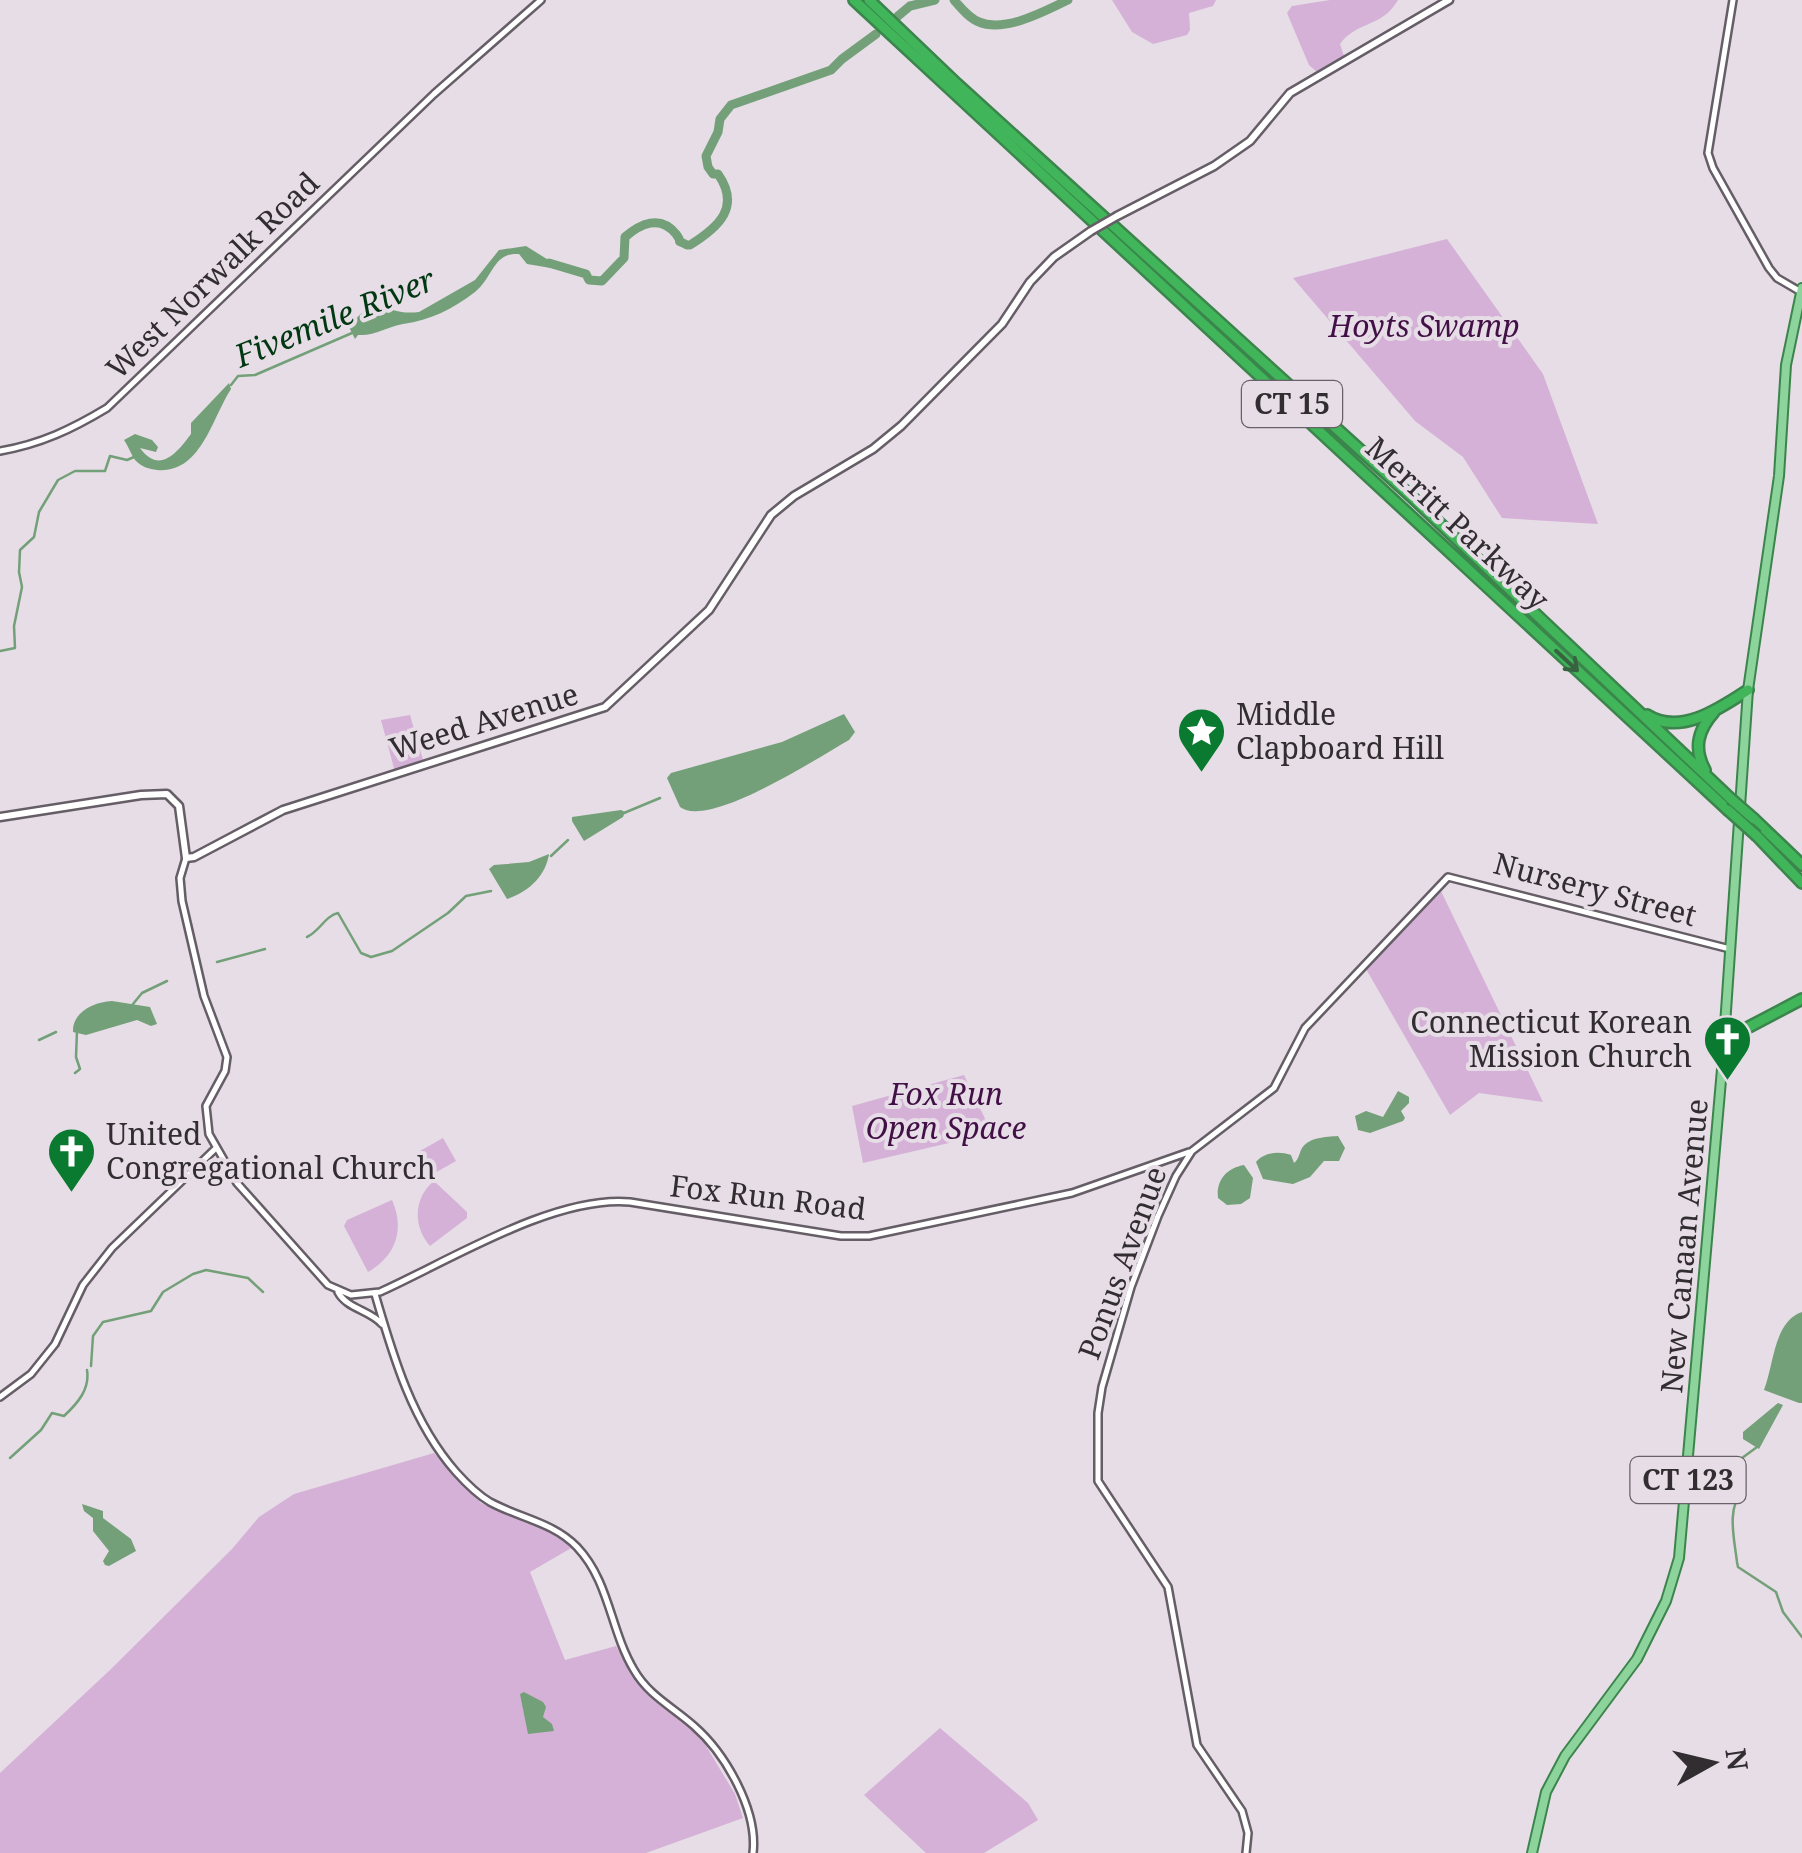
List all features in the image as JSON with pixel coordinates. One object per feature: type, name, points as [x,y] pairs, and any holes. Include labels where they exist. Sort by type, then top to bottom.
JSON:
[{"type":"highway","name":"Merritt Parkway","points":[[854,0],[1802,866]]},
{"type":"highway","name":"Merritt Parkway","points":[[869,0],[1412,497],[1715,784],[1802,883]]},
{"type":"highway","points":[[1624,698],[1662,723],[1684,723],[1748,690]]},
{"type":"highway","points":[[1715,784],[1699,758],[1698,747],[1699,733],[1716,709]]},
{"type":"highway","points":[[1724,1030],[1744,1029],[1802,999]]},
{"type":"main road","name":"Weed Avenue","points":[[186,858],[199,856],[283,810],[605,707],[709,610],[730,583],[765,522],[781,506],[882,442],[1008,316],[1030,282],[1054,257],[1117,216],[1214,166],[1250,141],[1290,94],[1448,0]]},
{"type":"main road","name":"New Canaan Avenue","points":[[1532,1853],[1546,1792],[1566,1756],[1640,1654],[1666,1601],[1679,1558],[1686,1509],[1748,690],[1778,476],[1788,354],[1801,290]]},
{"type":"main road","points":[[0,817],[167,794],[179,806],[186,858]]},
{"type":"street","name":"West Norwalk Road","points":[[0,451],[36,445],[107,408],[434,94],[541,0]]},
{"type":"street","points":[[1733,0],[1708,153],[1712,168],[1769,268],[1777,278],[1801,290]]},
{"type":"street","points":[[186,858],[180,878],[182,902],[204,996],[228,1057],[205,1112],[206,1127],[238,1183],[319,1277],[344,1302],[372,1314],[384,1326]]},
{"type":"street","name":"Nursery Street","points":[[1448,876],[1730,949]]},
{"type":"street","name":"Ponus Avenue","points":[[1246,1853],[1248,1833],[1242,1811],[1196,1745],[1168,1587],[1104,1495],[1097,1474],[1098,1413],[1107,1364],[1131,1287],[1176,1176],[1192,1150],[1270,1091],[1305,1028],[1448,876]]},
{"type":"street","points":[[0,1397],[30,1374],[56,1344],[84,1285],[112,1248],[216,1148]]},
{"type":"street","name":"Fox Run Road","points":[[338,1292],[375,1294],[525,1224],[594,1203],[630,1202],[841,1236],[869,1236],[1072,1193],[1192,1150]]},
{"type":"street","points":[[1166,1160],[1176,1176]]},
{"type":"street","points":[[375,1294],[418,1418],[457,1474],[489,1501],[562,1534],[597,1574],[634,1672],[652,1694],[699,1730],[742,1794],[751,1816],[753,1853]]},
{"type":"street","points":[[359,1296],[361,1309]]},
{"type":"green space","points":[[1112,0],[1216,0],[1213,6],[1189,13],[1187,35],[1153,44],[1132,32]]},
{"type":"green space","points":[[1330,0],[1398,0],[1385,15],[1347,36],[1340,44],[1344,56],[1317,72],[1309,65],[1287,13],[1292,6]]},
{"type":"green space","name":"Hoyts Swamp","points":[[1447,239],[1543,374],[1598,524],[1502,518],[1463,457],[1415,421],[1293,278]]},
{"type":"green space","points":[[410,715],[424,763],[395,772],[381,720]]},
{"type":"green space","points":[[1438,885],[1543,1102],[1479,1093],[1450,1115],[1366,969],[1413,920]]},
{"type":"green space","name":"Fox Run Open Space","points":[[964,1075],[992,1133],[863,1163],[852,1106]]},
{"type":"green space","points":[[443,1138],[456,1161],[433,1174],[420,1151]]},
{"type":"green space","points":[[434,1181],[467,1212],[467,1218],[430,1246],[420,1230],[418,1213],[422,1196]]},
{"type":"green space","points":[[392,1200],[398,1221],[395,1241],[385,1258],[368,1272],[344,1226],[347,1220]]},
{"type":"green space","points":[[434,1453],[481,1503],[535,1524],[573,1547],[530,1572],[565,1660],[616,1646],[646,1693],[700,1736],[735,1794],[743,1818],[646,1853],[0,1853],[0,1773],[110,1670],[259,1517],[294,1494]]},
{"type":"green space","points":[[940,1728],[1028,1803],[1038,1820],[984,1853],[926,1853],[864,1795]]},
{"type":"shaded area","points":[[526,246],[558,266],[557,269],[527,264],[519,254],[510,254],[498,261],[475,292],[441,313],[355,339],[349,327],[367,309],[375,307],[419,312],[475,280],[499,250]]},
{"type":"shaded area","points":[[229,383],[231,389],[195,454],[172,469],[157,470],[136,461],[124,440],[135,434],[152,440],[158,447],[156,452],[140,448],[155,460],[168,458],[191,434],[191,423]]},
{"type":"shaded area","points":[[844,714],[855,732],[849,740],[790,774],[714,808],[694,811],[680,807],[667,778],[671,773],[782,742]]},
{"type":"shaded area","points":[[625,812],[623,817],[584,841],[572,821],[572,817]]},
{"type":"shaded area","points":[[549,854],[536,881],[507,899],[489,869],[494,865],[529,862]]},
{"type":"shaded area","points":[[112,1001],[150,1007],[157,1024],[151,1026],[137,1020],[86,1035],[73,1032],[76,1019],[85,1009]]},
{"type":"shaded area","points":[[1398,1091],[1409,1097],[1401,1111],[1403,1121],[1370,1133],[1358,1130],[1355,1116],[1366,1111],[1383,1117]]},
{"type":"shaded area","points":[[1338,1136],[1345,1148],[1339,1161],[1324,1161],[1310,1177],[1293,1184],[1263,1179],[1256,1162],[1263,1156],[1291,1155],[1294,1163],[1308,1142]]},
{"type":"shaded area","points":[[1244,1165],[1253,1178],[1250,1198],[1241,1204],[1227,1205],[1218,1198],[1221,1180],[1232,1169]]},
{"type":"shaded area","points":[[1802,1312],[1799,1403],[1764,1390],[1780,1334]]},
{"type":"shaded area","points":[[1778,1403],[1783,1405],[1759,1449],[1743,1439],[1743,1432]]},
{"type":"shaded area","points":[[82,1504],[103,1511],[103,1518],[131,1539],[136,1551],[105,1565],[103,1561],[109,1551],[93,1531],[93,1518]]},
{"type":"shaded area","points":[[524,1692],[543,1702],[543,1717],[554,1731],[528,1734],[520,1694]]},
{"type":"waterway","name":"Fivemile River","points":[[898,16],[910,6],[935,0]]},
{"type":"waterway","name":"Fivemile River","points":[[954,0],[975,20],[989,25],[1025,19],[1068,0]]},
{"type":"waterway","name":"Fivemile River","points":[[690,245],[718,223],[727,206],[725,186],[708,167],[706,156],[720,119],[731,105],[831,70],[876,34]]},
{"type":"waterway","name":"Fivemile River","points":[[549,263],[586,274],[589,280],[602,281],[624,258],[625,237],[650,223],[670,228],[687,245]]},
{"type":"waterway","name":"Fivemile River","points":[[231,385],[238,376],[255,375],[352,333]]},
{"type":"waterway","name":"Fivemile River","points":[[0,651],[15,648],[14,626],[22,587],[20,550],[34,537],[39,512],[58,480],[75,471],[105,471],[110,456],[127,460],[134,457]]},
{"type":"waterway","points":[[624,813],[660,798]]},
{"type":"waterway","points":[[551,856],[568,840]]},
{"type":"waterway","points":[[307,937],[338,913],[361,953],[371,957],[392,951],[466,896],[491,891]]},
{"type":"waterway","points":[[217,962],[265,949]]},
{"type":"waterway","points":[[133,1004],[142,993],[167,981]]},
{"type":"waterway","points":[[75,1073],[80,1069],[76,1057],[77,1031]]},
{"type":"waterway","points":[[39,1040],[56,1032]]},
{"type":"waterway","points":[[91,1366],[93,1336],[103,1322],[151,1311],[163,1292],[193,1274],[206,1270],[248,1278],[263,1292]]},
{"type":"waterway","points":[[10,1458],[41,1430],[52,1413],[64,1416],[74,1406],[85,1389],[87,1370]]},
{"type":"waterway","points":[[1757,1447],[1738,1461],[1737,1472],[1744,1488],[1733,1514],[1738,1567],[1776,1592],[1783,1612],[1802,1637]]},
{"type":"place","name":"Middle Clapboard Hill","points":[[1201,774]]},
{"type":"place","name":"Connecticut Korean Mission Church","points":[[1727,1082]]},
{"type":"place","name":"United Congregational Church","points":[[71,1194]]}]
